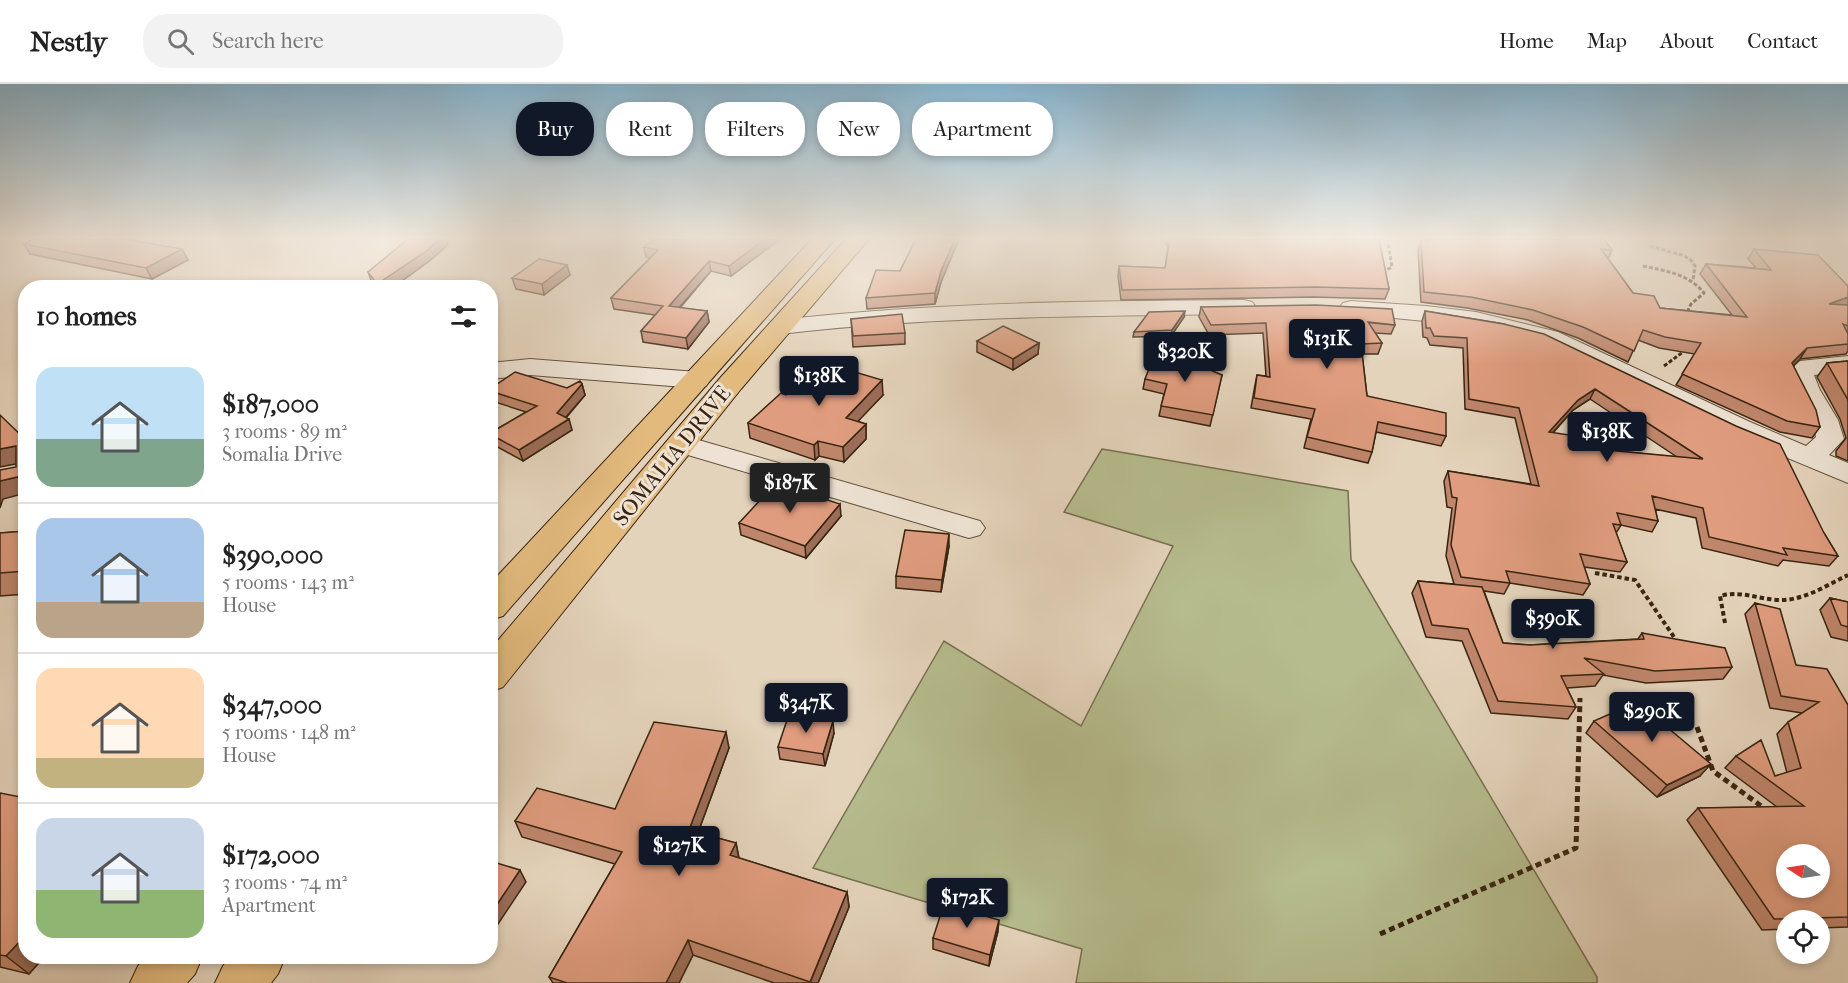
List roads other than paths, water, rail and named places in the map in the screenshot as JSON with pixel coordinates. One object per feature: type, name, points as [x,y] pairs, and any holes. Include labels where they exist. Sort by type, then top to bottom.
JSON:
[{"type":"main road","name":"SOMALIA DRIVE","points":[[498,598],[786,281]]},
{"type":"main road","name":"SOMALIA DRIVE","points":[[498,667],[681,444],[821,281]]},
{"type":"main road","points":[[155,983],[172,964]]},
{"type":"main road","points":[[240,983],[255,964]]},
{"type":"street","points":[[780,327],[893,314],[1043,309],[1273,307]]},
{"type":"street","points":[[1325,308],[1416,311],[1489,320],[1549,337],[1740,428],[1848,474]]},
{"type":"street","points":[[1810,458],[1830,439],[1828,424],[1802,382],[1800,373],[1809,366],[1848,364]]},
{"type":"street","points":[[498,369],[530,367],[697,380]]},
{"type":"street","points":[[681,444],[969,528]]}]
